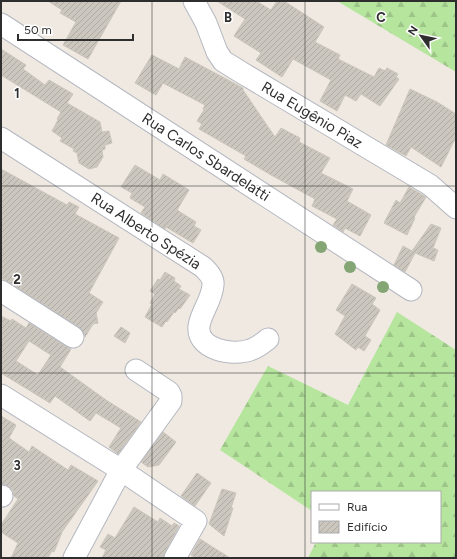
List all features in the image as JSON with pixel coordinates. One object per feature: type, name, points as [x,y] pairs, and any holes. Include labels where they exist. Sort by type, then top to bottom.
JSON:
[{"type":"street","name":"Rua Eugênio Piaz","points":[[194,1],[206,23],[217,52],[224,61],[239,72],[430,185],[456,208]]},
{"type":"street","name":"Rua Carlos Sbardelatti","points":[[1,24],[411,290]]},
{"type":"street","name":"Rua Alberto Spézia","points":[[1,138],[203,267],[210,275],[213,285],[199,328],[200,338],[209,346],[222,351],[237,352],[250,350],[268,339]]},
{"type":"street","points":[[1,291],[72,337]]},
{"type":"street","points":[[74,558],[121,470],[171,401],[169,392],[136,370]]},
{"type":"street","points":[[1,395],[121,470],[196,521],[175,558]]},
{"type":"green space","points":[[337,1],[456,1],[456,72]]},
{"type":"green space","points":[[397,312],[456,350],[456,558],[308,558],[316,543],[441,543],[441,491],[311,491],[311,510],[220,450],[268,366],[348,405]]},
{"type":"building","points":[[48,1],[121,1],[88,59],[63,45],[76,22],[60,13],[62,10]]},
{"type":"building","points":[[217,1],[256,1],[271,10],[277,1],[284,1],[324,27],[315,42],[340,55],[338,59],[374,77],[379,68],[385,71],[387,68],[398,74],[396,77],[399,79],[380,106],[361,94],[356,101],[345,95],[337,111],[320,101],[331,80],[293,59],[282,77],[256,60],[261,53],[234,36],[245,19]]},
{"type":"building","points":[[1,49],[26,65],[23,69],[45,85],[49,80],[73,94],[67,103],[100,122],[102,132],[109,131],[112,143],[105,145],[105,149],[102,150],[103,157],[97,167],[89,169],[79,163],[77,153],[73,151],[74,149],[60,141],[62,138],[52,131],[61,112],[1,75]]},
{"type":"building","points":[[152,55],[179,69],[185,57],[243,88],[275,137],[281,128],[300,138],[299,142],[330,158],[321,173],[353,189],[347,201],[371,215],[360,236],[345,228],[343,232],[333,225],[337,219],[312,206],[315,199],[244,159],[246,156],[199,129],[202,124],[197,121],[204,110],[205,105],[163,83],[156,95],[135,83]]},
{"type":"building","points":[[410,89],[437,102],[456,114],[456,137],[441,167],[411,147],[406,156],[386,145]]},
{"type":"building","points":[[135,165],[160,180],[163,174],[189,190],[177,210],[196,222],[194,226],[201,230],[193,243],[166,227],[165,229],[141,213],[145,207],[130,198],[132,193],[121,187]]},
{"type":"building","points":[[1,169],[67,205],[69,202],[79,207],[75,214],[119,238],[89,293],[103,302],[96,313],[98,323],[93,324],[85,337],[83,331],[79,327],[1,278]]},
{"type":"building","points":[[409,187],[426,197],[414,217],[415,218],[407,235],[384,223],[396,200],[400,203]]},
{"type":"building","points":[[431,224],[441,228],[433,248],[438,250],[434,261],[415,253],[405,272],[394,265],[403,246],[412,251]]},
{"type":"building","points":[[165,272],[175,278],[174,281],[181,286],[179,289],[190,295],[180,309],[179,308],[175,313],[174,312],[162,327],[145,317],[152,304],[150,303],[155,294],[150,291]]},
{"type":"building","points":[[352,284],[376,298],[372,304],[380,310],[365,336],[371,340],[364,351],[358,347],[356,350],[335,334],[345,316],[336,310]]},
{"type":"building","points":[[1,316],[11,321],[12,319],[26,328],[29,323],[71,349],[60,367],[106,400],[141,422],[118,454],[109,447],[121,428],[96,413],[90,421],[55,396],[50,403],[1,373]],"holes":[[[29,341],[51,355],[38,375],[16,361]]]},
{"type":"building","points":[[121,327],[130,333],[125,343],[114,336]]},
{"type":"building","points":[[1,416],[16,425],[9,438],[29,452],[32,446],[68,470],[71,465],[98,481],[62,532],[54,552],[52,551],[48,558],[11,558],[18,543],[1,532],[1,525],[18,499],[14,496],[13,490],[8,486],[1,484]]},
{"type":"building","points":[[163,432],[176,442],[159,465],[148,467],[141,462]]},
{"type":"building","points":[[197,473],[211,483],[195,506],[181,496]]},
{"type":"building","points":[[222,489],[236,493],[224,536],[209,524]]},
{"type":"building","points":[[134,507],[158,522],[160,518],[172,526],[174,523],[179,526],[163,558],[102,558],[106,550],[100,547],[108,534],[115,538]]},
{"type":"building","points":[[200,539],[230,558],[196,558],[191,555]]}]
